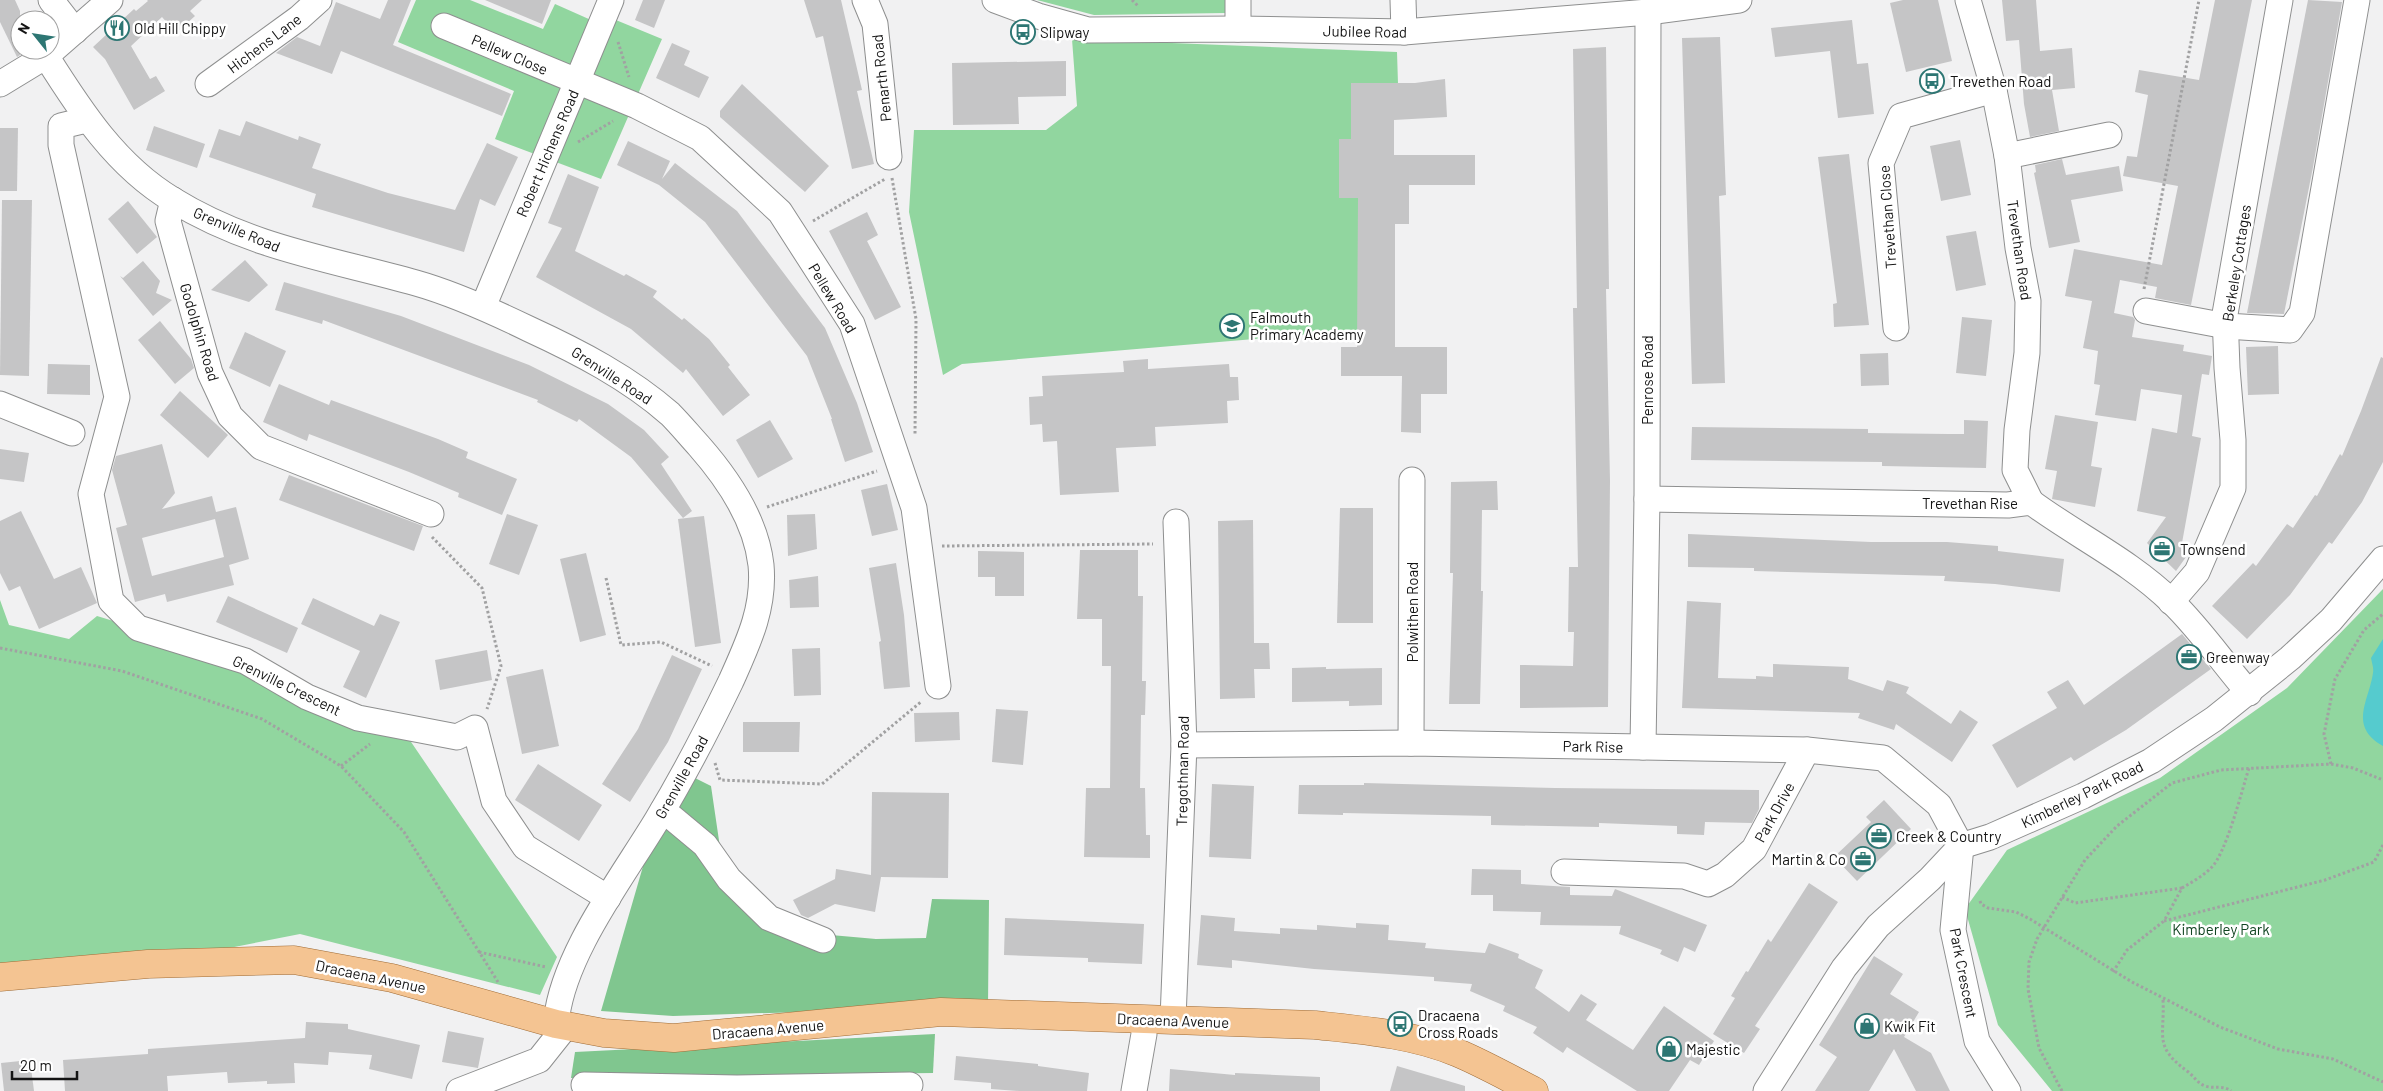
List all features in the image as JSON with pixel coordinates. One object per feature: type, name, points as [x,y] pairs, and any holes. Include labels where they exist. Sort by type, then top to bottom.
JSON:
[{"type":"main road","name":"Dracaena Avenue","points":[[0,977],[148,964],[294,960],[392,978],[561,1025],[604,1033],[674,1038],[941,1012],[1315,1025],[1374,1032],[1457,1052],[1534,1091]]},
{"type":"street","points":[[51,0],[75,31]]},
{"type":"street","points":[[60,44],[110,0]]},
{"type":"street","name":"Hichens Lane","points":[[208,84],[299,18],[319,0]]},
{"type":"street","name":"Penarth Road","points":[[865,0],[875,24],[889,157]]},
{"type":"street","name":"Jubilee Road","points":[[995,0],[1038,16],[1088,30],[1238,29],[1404,32],[1549,11],[1648,12],[1739,0]]},
{"type":"street","points":[[1238,0],[1238,29]]},
{"type":"street","points":[[1403,0],[1404,32]]},
{"type":"street","name":"Trevethan Road","points":[[1968,0],[1994,90],[2007,156],[2018,248],[2028,301],[2027,353],[2017,430],[2016,470],[2031,502]]},
{"type":"street","name":"Berkeley Cottages","points":[[2172,602],[2197,572],[2233,488],[2234,440],[2225,314],[2280,0]]},
{"type":"street","points":[[2146,311],[2226,326],[2290,330],[2302,313],[2357,0]]},
{"type":"street","name":"Robert Hichens Road","points":[[483,307],[609,4]]},
{"type":"street","name":"Penrose Road","points":[[1644,747],[1647,499],[1648,12]]},
{"type":"street","name":"Pellew Close","points":[[444,26],[576,82]]},
{"type":"street","points":[[1,81],[39,60]]},
{"type":"street","name":"Grenville Road","points":[[48,60],[86,120],[143,179],[173,200],[244,236],[280,248],[420,284],[483,307],[574,350],[636,388],[672,416],[716,465],[739,500],[757,541],[761,567],[761,597],[753,633],[698,750],[608,898],[567,972],[557,1009],[561,1025]]},
{"type":"street","name":"Pellew Road","points":[[576,82],[637,106],[700,138],[780,212],[852,324],[914,508],[938,686]]},
{"type":"street","name":"Trevethan Close","points":[[1896,328],[1881,163],[1884,155],[1901,116],[1994,90]]},
{"type":"street","name":"Grenville Crescent","points":[[86,120],[61,126],[61,145],[117,397],[92,494],[110,601],[138,628],[245,661],[308,697],[358,718],[457,737],[475,728]]},
{"type":"street","points":[[2007,156],[2109,135]]},
{"type":"street","name":"Godolphin Road","points":[[173,200],[168,221],[210,373],[230,416],[261,447],[431,514]]},
{"type":"street","points":[[0,404],[72,433]]},
{"type":"street","name":"Polwithen Road","points":[[1412,480],[1412,743]]},
{"type":"street","name":"Trevethan Rise","points":[[1647,499],[2008,505],[2031,502],[2062,525],[2114,556],[2172,602],[2249,693]]},
{"type":"street","name":"Tregothnan Road","points":[[1172,1020],[1184,746],[1176,533]]},
{"type":"street","name":"Kimberley Park Road","points":[[1766,1091],[1844,968],[1878,926],[1930,879],[1961,846],[1990,837],[2083,796],[2151,761],[2214,720],[2249,693],[2331,620],[2383,559]]},
{"type":"street","points":[[475,728],[494,801],[525,847],[608,898]]},
{"type":"street","name":"Park Rise","points":[[1184,746],[1412,743],[1807,750],[1883,758],[1939,805],[1961,846]]},
{"type":"street","name":"Park Drive","points":[[1564,872],[1684,876],[1708,884],[1725,875],[1754,849],[1807,750]]},
{"type":"street","points":[[663,810],[705,845],[729,879],[770,918],[823,940]]},
{"type":"street","name":"Park Crescent","points":[[1961,846],[1952,930],[1977,1041],[2008,1091]]},
{"type":"street","points":[[1134,1091],[1144,1034],[1143,1019]]},
{"type":"street","points":[[459,1091],[539,1060],[561,1025]]},
{"type":"street","points":[[584,1085],[736,1089],[910,1085]]},
{"type":"path","points":[[2146,311],[2142,302],[2199,0]]},
{"type":"path","points":[[574,144],[637,106],[609,4]]},
{"type":"path","points":[[814,220],[892,174],[916,319],[915,438]]},
{"type":"path","points":[[769,506],[900,464]]},
{"type":"path","points":[[431,514],[430,534],[482,588],[501,666],[491,702],[475,728]]},
{"type":"path","points":[[918,546],[1176,533]]},
{"type":"path","points":[[606,578],[621,646],[661,642],[733,675]]},
{"type":"path","points":[[2331,764],[2324,734],[2335,679],[2364,630],[2383,614]]},
{"type":"path","points":[[0,648],[122,671],[262,719],[341,766],[404,832],[517,1013]]},
{"type":"path","points":[[698,750],[714,758],[720,780],[822,784],[938,686]]},
{"type":"path","points":[[2062,1091],[2039,1048],[2028,989],[2029,962],[2037,939],[2085,860],[2117,826],[2172,783],[2221,770],[2331,764],[2353,768],[2383,780]]},
{"type":"path","points":[[2113,972],[2127,950],[2164,921],[2182,888],[2212,867],[2219,856],[2249,768]]},
{"type":"path","points":[[2164,921],[2325,880],[2374,862],[2383,845]]},
{"type":"path","points":[[2062,897],[2075,903],[2182,888]]},
{"type":"path","points":[[1979,898],[1981,904],[1988,908],[2016,912],[2044,927],[2113,972],[2163,1000],[2220,1027],[2278,1049],[2333,1059],[2383,1082]]},
{"type":"path","points":[[479,951],[567,972]]},
{"type":"path","points":[[2163,1000],[2161,1040],[2164,1048],[2197,1081],[2205,1086],[2227,1088],[2231,1091]]},
{"type":"green space","points":[[416,0],[470,0],[543,29],[555,4],[591,20],[594,11],[662,39],[601,179],[495,139],[514,91],[398,42]]},
{"type":"green space","points":[[1037,0],[1225,0],[1225,13],[1094,15]]},
{"type":"green space","points":[[1072,39],[1397,52],[1398,84],[1351,83],[1351,139],[1358,198],[1358,330],[962,364],[943,375],[909,212],[914,130],[1046,130],[1077,106]]},
{"type":"green space","name":"Kimberley Park","points":[[2383,589],[2383,1091],[2052,1091],[1998,1025],[1965,909],[2007,850],[2160,778],[2287,688]]},
{"type":"green space","points":[[0,600],[9,625],[69,639],[97,616],[245,661],[407,736],[557,957],[540,995],[300,934],[148,964],[0,980]]},
{"type":"green space","points":[[693,777],[711,786],[727,895],[763,929],[876,939],[926,938],[932,899],[989,900],[988,1006],[673,1016],[601,1011],[646,856]]},
{"type":"green space","points":[[935,1034],[933,1073],[571,1078],[575,1052]]},
{"type":"water","points":[[2383,639],[2383,746],[2372,738],[2366,730],[2363,712],[2373,671],[2371,658]]},
{"type":"building","points":[[0,0],[15,0],[20,10],[10,10],[10,43],[0,22]]},
{"type":"building","points":[[147,0],[202,0],[190,11],[195,16],[176,33],[162,17],[131,46],[150,79],[156,76],[165,91],[134,110],[105,59],[93,47],[134,9],[136,11]]},
{"type":"building","points":[[388,0],[411,0],[393,45],[511,94],[502,116],[341,51],[332,74],[276,53],[297,37],[320,46],[336,2],[380,19]]},
{"type":"building","points":[[485,0],[551,0],[542,24]]},
{"type":"building","points":[[643,0],[665,0],[654,28],[635,20]]},
{"type":"building","points":[[804,0],[841,0],[862,90],[857,91],[874,164],[852,169],[823,36],[816,38]]},
{"type":"building","points":[[1903,0],[1938,0],[1952,61],[1906,72],[1890,3]]},
{"type":"building","points":[[2002,0],[2036,0],[2040,51],[2072,48],[2075,88],[2052,90],[2059,131],[2030,137],[2024,104],[2019,40],[2006,41]]},
{"type":"building","points":[[2215,0],[2252,0],[2191,305],[2155,298],[2157,287],[2120,280],[2114,313],[2133,317],[2135,320],[2132,337],[2184,345],[2183,351],[2212,356],[2209,375],[2202,374],[2192,436],[2201,438],[2182,543],[2191,550],[2176,571],[2147,543],[2166,517],[2137,511],[2152,428],[2177,433],[2182,395],[2141,389],[2136,421],[2095,415],[2100,385],[2094,384],[2098,351],[2083,348],[2092,301],[2065,296],[2074,249],[2162,265],[2178,186],[2123,176],[2127,156],[2137,157],[2148,95],[2135,92],[2139,70],[2199,80]]},
{"type":"building","points":[[2308,0],[2342,2],[2313,167],[2284,314],[2247,313]]},
{"type":"building","points":[[1852,20],[1857,64],[1868,63],[1874,114],[1838,118],[1830,51],[1775,57],[1771,28]]},
{"type":"building","points":[[1720,37],[1726,195],[1719,196],[1725,383],[1692,384],[1682,38]]},
{"type":"building","points":[[672,43],[690,51],[684,65],[709,77],[699,98],[656,78]]},
{"type":"building","points":[[1606,47],[1609,289],[1606,289],[1610,481],[1608,707],[1520,708],[1520,665],[1573,666],[1574,632],[1568,632],[1569,567],[1578,567],[1573,308],[1577,308],[1573,49]]},
{"type":"building","points":[[1066,61],[1066,96],[1018,97],[1019,124],[953,125],[952,63]]},
{"type":"building","points":[[1445,79],[1447,117],[1394,120],[1394,155],[1475,155],[1475,185],[1409,185],[1409,224],[1395,224],[1395,347],[1447,347],[1447,394],[1421,394],[1421,433],[1401,432],[1402,376],[1341,376],[1341,347],[1357,347],[1358,198],[1339,198],[1339,139],[1351,139],[1351,83],[1415,83]]},
{"type":"building","points":[[742,84],[829,166],[805,192],[720,117],[720,111]]},
{"type":"building","points":[[246,121],[298,140],[299,136],[321,144],[312,168],[388,193],[455,210],[487,143],[518,157],[495,206],[480,199],[464,252],[312,207],[316,194],[209,157],[219,129],[240,136]]},
{"type":"building","points":[[154,126],[205,144],[197,168],[146,150]]},
{"type":"building","points":[[0,128],[18,128],[17,191],[0,191]]},
{"type":"building","points":[[1960,140],[1971,195],[1941,201],[1930,146]]},
{"type":"building","points":[[628,141],[670,161],[662,179],[675,163],[737,211],[825,328],[857,403],[873,452],[845,462],[832,419],[807,356],[705,222],[659,185],[617,165]]},
{"type":"building","points":[[1849,154],[1869,325],[1834,327],[1833,304],[1837,303],[1818,157]]},
{"type":"building","points":[[2062,159],[2066,175],[2119,166],[2123,191],[2071,200],[2080,242],[2049,248],[2034,173],[2036,172],[2035,165]]},
{"type":"building","points":[[568,174],[599,187],[575,251],[624,276],[626,274],[657,291],[653,297],[682,320],[684,318],[709,339],[730,365],[728,367],[750,395],[723,416],[686,369],[683,373],[631,329],[536,277],[562,228],[548,223]]},
{"type":"building","points":[[2,200],[32,200],[29,376],[0,375]]},
{"type":"building","points":[[128,201],[157,237],[137,254],[108,219]]},
{"type":"building","points":[[867,212],[878,235],[867,241],[901,307],[875,320],[829,231]]},
{"type":"building","points":[[1976,231],[1986,285],[1956,291],[1946,236]]},
{"type":"building","points":[[245,260],[268,285],[249,302],[211,290]]},
{"type":"building","points":[[143,261],[160,281],[156,293],[172,300],[153,316],[120,276],[123,278]]},
{"type":"building","points":[[284,282],[401,316],[529,365],[608,404],[644,430],[669,457],[661,464],[692,511],[683,518],[631,457],[579,419],[577,422],[537,402],[538,400],[323,320],[322,324],[275,310]]},
{"type":"building","points":[[1962,317],[1992,320],[1986,376],[1956,373]]},
{"type":"building","points":[[160,321],[191,359],[194,368],[175,384],[138,340]]},
{"type":"building","points":[[245,332],[286,351],[270,387],[229,368]]},
{"type":"building","points":[[2278,346],[2279,394],[2248,395],[2246,347]]},
{"type":"building","points":[[1888,353],[1889,385],[1861,386],[1860,354]]},
{"type":"building","points":[[2381,357],[2383,358],[2383,462],[2362,502],[2332,544],[2329,542],[2290,595],[2247,639],[2212,606],[2253,563],[2256,566],[2287,524],[2293,528],[2315,495],[2317,496],[2340,454],[2342,456]]},
{"type":"building","points":[[1148,359],[1148,369],[1229,364],[1230,377],[1238,377],[1239,400],[1227,401],[1228,423],[1155,427],[1156,446],[1116,448],[1119,492],[1060,495],[1057,441],[1043,442],[1042,424],[1030,425],[1029,397],[1043,396],[1042,376],[1124,372],[1123,361]]},
{"type":"building","points":[[48,364],[90,365],[90,395],[47,394]]},
{"type":"building","points":[[279,384],[329,405],[331,400],[438,439],[468,452],[466,458],[517,479],[502,515],[458,497],[459,493],[409,472],[309,434],[307,441],[263,422]]},
{"type":"building","points":[[180,391],[228,435],[208,458],[160,415]]},
{"type":"building","points":[[2055,415],[2098,422],[2091,466],[2102,468],[2095,507],[2052,499],[2057,471],[2045,469]]},
{"type":"building","points":[[770,420],[793,459],[758,478],[736,440]]},
{"type":"building","points":[[1964,420],[1988,421],[1986,468],[1882,466],[1882,462],[1691,460],[1692,427],[1868,429],[1868,433],[1964,434]]},
{"type":"building","points":[[162,444],[175,493],[162,509],[212,496],[216,512],[236,507],[249,559],[229,565],[234,585],[167,602],[165,594],[135,602],[116,528],[127,525],[112,470],[116,456]],"holes":[[[215,519],[224,557],[152,576],[142,538]]]},
{"type":"building","points":[[0,449],[29,453],[24,482],[0,479]]},
{"type":"building","points":[[289,475],[423,526],[414,551],[279,500]]},
{"type":"building","points":[[1497,481],[1498,510],[1482,510],[1481,591],[1483,591],[1480,704],[1449,704],[1453,573],[1450,573],[1451,482]]},
{"type":"building","points":[[887,484],[898,530],[872,536],[861,490]]},
{"type":"building","points":[[1340,508],[1373,508],[1373,623],[1337,623]]},
{"type":"building","points":[[21,511],[54,579],[81,567],[97,603],[39,629],[20,586],[9,591],[0,573],[0,521]]},
{"type":"building","points":[[507,514],[538,525],[519,575],[489,564]]},
{"type":"building","points":[[815,514],[817,549],[788,556],[787,515]]},
{"type":"building","points":[[704,516],[721,643],[695,647],[678,519]]},
{"type":"building","points":[[1253,520],[1254,643],[1269,643],[1270,669],[1254,669],[1255,698],[1220,699],[1218,521]]},
{"type":"building","points":[[1688,534],[1871,542],[1947,542],[1998,546],[1998,551],[2064,559],[2060,592],[1995,584],[1944,581],[1945,576],[1754,571],[1754,568],[1688,567]]},
{"type":"building","points":[[1080,550],[1138,550],[1138,596],[1143,596],[1142,681],[1146,681],[1145,715],[1141,715],[1140,788],[1145,788],[1146,835],[1150,835],[1150,858],[1084,857],[1086,788],[1110,788],[1111,666],[1102,666],[1102,619],[1077,619]]},
{"type":"building","points":[[978,551],[1024,552],[1024,596],[995,596],[995,577],[978,577]]},
{"type":"building","points":[[586,553],[606,635],[580,642],[560,559]]},
{"type":"building","points":[[896,563],[904,615],[910,687],[884,689],[879,642],[881,641],[869,568]]},
{"type":"building","points":[[818,576],[819,607],[790,608],[789,580]]},
{"type":"building","points":[[228,596],[298,628],[287,653],[216,622]]},
{"type":"building","points":[[313,598],[374,626],[380,614],[400,622],[366,698],[343,687],[360,651],[301,624]]},
{"type":"building","points":[[1687,601],[1721,603],[1718,678],[1756,679],[1756,676],[1773,677],[1773,664],[1849,667],[1848,679],[1883,691],[1887,680],[1909,687],[1906,693],[1951,724],[1960,710],[1978,722],[1952,762],[1896,724],[1894,730],[1858,718],[1860,713],[1682,708]]},
{"type":"building","points":[[2182,634],[2211,669],[2126,730],[2074,761],[2071,757],[2017,788],[1992,745],[2057,708],[2047,692],[2068,680],[2084,705]]},
{"type":"building","points":[[820,648],[821,695],[794,696],[792,649]]},
{"type":"building","points":[[487,650],[492,680],[440,690],[435,660]]},
{"type":"building","points":[[672,655],[702,669],[668,742],[630,802],[602,784],[638,729]]},
{"type":"building","points":[[1326,667],[1326,669],[1382,668],[1382,705],[1349,706],[1349,701],[1292,702],[1292,668]]},
{"type":"building","points":[[543,669],[559,746],[522,754],[506,677]]},
{"type":"building","points":[[996,709],[1028,711],[1023,765],[992,762]]},
{"type":"building","points":[[959,712],[960,740],[915,742],[914,713]]},
{"type":"building","points":[[743,722],[800,722],[799,752],[743,752]]},
{"type":"building","points":[[538,764],[602,805],[579,841],[515,800]]},
{"type":"building","points":[[1364,783],[1555,788],[1759,790],[1759,809],[1752,823],[1705,822],[1704,835],[1677,834],[1677,826],[1599,823],[1599,827],[1491,825],[1491,816],[1298,814],[1299,785],[1364,785]]},
{"type":"building","points":[[1212,784],[1254,786],[1251,859],[1209,857]]},
{"type":"building","points":[[872,792],[949,793],[948,878],[881,877],[875,912],[835,904],[808,918],[801,915],[793,900],[835,879],[836,869],[871,875]]},
{"type":"building","points":[[1884,800],[1911,829],[1857,881],[1834,857],[1871,822],[1866,817]]},
{"type":"building","points":[[1472,869],[1521,870],[1521,884],[1570,887],[1570,895],[1612,896],[1615,889],[1707,925],[1695,952],[1684,947],[1678,962],[1660,954],[1662,950],[1619,934],[1621,926],[1540,925],[1541,912],[1493,911],[1493,895],[1471,895]]},
{"type":"building","points":[[1809,883],[1838,902],[1755,1026],[1760,1029],[1744,1053],[1713,1034],[1735,998],[1731,996],[1746,971],[1748,972],[1768,939],[1771,942]]},
{"type":"building","points":[[1201,915],[1235,918],[1234,931],[1280,934],[1280,928],[1317,930],[1317,925],[1356,928],[1356,923],[1389,925],[1388,940],[1426,943],[1425,948],[1485,953],[1489,943],[1519,954],[1518,958],[1543,970],[1535,988],[1569,1012],[1581,994],[1597,1004],[1586,1020],[1633,1050],[1664,1006],[1714,1041],[1699,1065],[1690,1060],[1669,1091],[1637,1091],[1567,1047],[1563,1053],[1533,1033],[1537,1027],[1503,1011],[1505,1006],[1470,991],[1472,984],[1434,981],[1434,977],[1314,969],[1232,960],[1232,968],[1197,965]]},
{"type":"building","points":[[1005,918],[1144,924],[1142,964],[1088,962],[1088,958],[1004,955]]},
{"type":"building","points":[[1874,956],[1903,974],[1890,994],[1919,1012],[1904,1037],[1931,1053],[1950,1091],[1916,1091],[1894,1049],[1869,1091],[1815,1091],[1837,1057],[1819,1045]]},
{"type":"building","points":[[306,1022],[348,1024],[348,1029],[420,1045],[412,1079],[369,1069],[372,1055],[329,1052],[328,1065],[294,1063],[295,1083],[267,1084],[267,1081],[228,1083],[227,1072],[167,1076],[168,1091],[65,1091],[63,1060],[148,1054],[148,1049],[305,1038]]},
{"type":"building","points":[[448,1031],[484,1038],[478,1068],[442,1062]]},
{"type":"building","points":[[956,1056],[1038,1064],[1038,1066],[1089,1073],[1087,1091],[991,1089],[991,1083],[954,1080]]},
{"type":"building","points":[[30,1060],[34,1091],[4,1091],[1,1063]]},
{"type":"building","points":[[1397,1066],[1465,1086],[1465,1091],[1390,1091]]},
{"type":"building","points":[[1170,1069],[1235,1075],[1235,1073],[1320,1077],[1320,1091],[1169,1091]]},
{"type":"place","name":"Old Hill Chippy","points":[[117,28]]},
{"type":"place","name":"Slipway","points":[[1023,32]]},
{"type":"place","name":"Trevethen Road","points":[[1932,81]]},
{"type":"place","name":"Falmouth Primary Academy","points":[[1232,326]]},
{"type":"place","name":"Townsend","points":[[2162,549]]},
{"type":"place","name":"Greenway","points":[[2189,657]]},
{"type":"place","name":"Creek & Country","points":[[1879,836]]},
{"type":"place","name":"Martin & Co","points":[[1863,859]]},
{"type":"place","name":"Dracaena Cross Roads","points":[[1400,1024]]},
{"type":"place","name":"Kwik Fit","points":[[1867,1026]]},
{"type":"place","name":"Majestic","points":[[1669,1049]]}]
